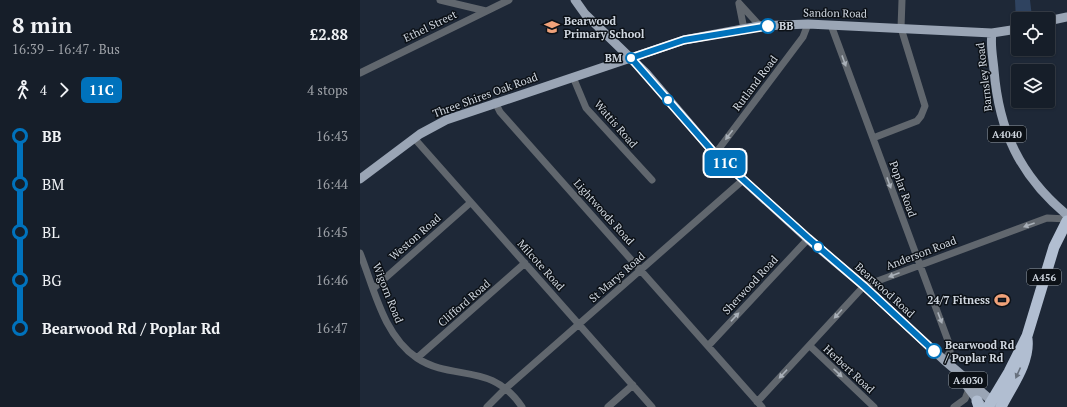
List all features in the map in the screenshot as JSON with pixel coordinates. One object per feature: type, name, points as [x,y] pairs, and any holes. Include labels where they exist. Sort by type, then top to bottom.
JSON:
[{"type":"highway","name":"A456","points":[[988,405],[1023,361],[1028,347],[1027,336],[1054,247],[1067,220]]},
{"type":"main road","name":"Bearwood Road","points":[[574,0],[585,14],[631,58],[715,154],[808,238],[864,286],[944,360],[988,405]]},
{"type":"main road","points":[[1055,20],[1067,17]]},
{"type":"main road","name":"Sandon Road","points":[[631,58],[684,40],[760,26],[831,24],[992,33],[1011,30]]},
{"type":"main road","name":"Barnsley Road","points":[[992,33],[997,100],[1006,134],[1014,152],[1041,192],[1067,215]]},
{"type":"main road","name":"Three Shires Oak Road","points":[[360,179],[414,138],[446,120],[495,102],[631,58]]},
{"type":"main road","name":"Bearwood Road","points":[[944,360],[969,389],[988,405]]},
{"type":"street","points":[[440,0],[486,11]]},
{"type":"street","name":"Ethel Street","points":[[360,73],[509,0]]},
{"type":"street","points":[[872,138],[917,121],[924,111],[925,106],[901,28],[902,0]]},
{"type":"street","points":[[738,1],[760,26]]},
{"type":"street","points":[[738,1],[744,29]]},
{"type":"street","name":"Rutland Road","points":[[715,154],[803,38],[808,24]]},
{"type":"street","name":"Poplar Road","points":[[831,24],[950,346],[950,352],[944,360]]},
{"type":"street","name":"Wattis Road","points":[[573,77],[586,108],[652,180]]},
{"type":"street","name":"Lightwoods Road","points":[[495,102],[500,112],[759,404]]},
{"type":"street","name":"Milcote Road","points":[[414,138],[652,407]]},
{"type":"street","name":"St Marys Road","points":[[487,407],[505,389],[743,180]]},
{"type":"street","name":"Weston Road","points":[[374,288],[470,202]]},
{"type":"street","name":"Anderson Road","points":[[759,404],[864,286],[1047,218],[1067,220]]},
{"type":"street","name":"Sherwood Road","points":[[708,346],[808,238]]},
{"type":"street","name":"Wigorn Road","points":[[360,252],[386,322],[393,332],[417,358],[433,366],[486,378],[505,389],[522,407]]},
{"type":"street","name":"Clifford Road","points":[[417,358],[525,263]]},
{"type":"street","name":"Herbert Road","points":[[810,346],[874,407]]},
{"type":"street","points":[[608,407],[633,385]]},
{"type":"street","points":[[954,407],[965,399],[969,389]]},
{"type":"shaded area","points":[[1015,0],[1030,0],[1031,12],[1016,12]]},
{"type":"bus line","name":"11C","points":[[768,26],[760,26],[684,40],[631,58],[646,73],[672,106],[715,154],[808,238],[864,286],[934,351]]},
{"type":"place","name":"BB","points":[[768,26]]},
{"type":"place","name":"Bearwood Primary School","points":[[552,27]]},
{"type":"place","name":"BM","points":[[631,58]]},
{"type":"place","name":"24/7 Fitness","points":[[1002,300]]},
{"type":"place","name":"Bearwood Rd / Poplar Rd","points":[[934,351]]}]
